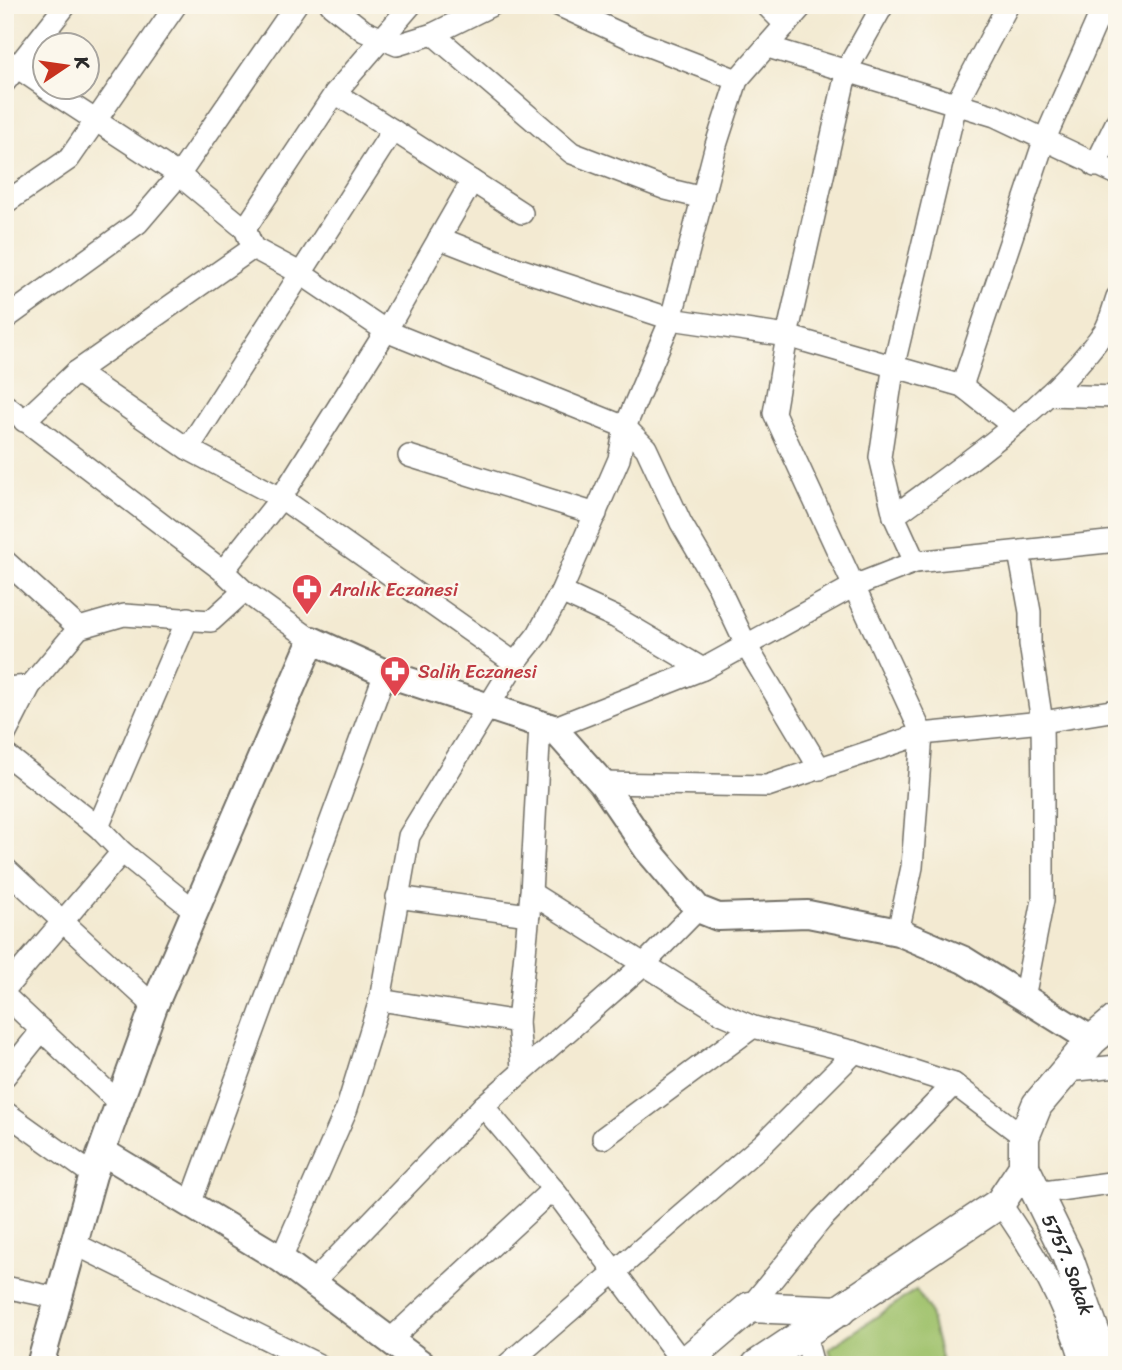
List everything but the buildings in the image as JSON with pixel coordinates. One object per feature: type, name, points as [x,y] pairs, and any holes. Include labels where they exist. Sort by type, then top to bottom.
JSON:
[{"type":"main road","points":[[757,1365],[806,1335],[1030,1180],[1024,1137],[1037,1105],[1092,1040],[1117,1019]]},
{"type":"main road","name":"5757. Sokak","points":[[1030,1180],[1055,1262],[1106,1365]]},
{"type":"main road","points":[[683,1364],[750,1307],[840,1311]]},
{"type":"street","points":[[32,80],[10,70],[66,5]]},
{"type":"street","points":[[5,203],[69,159],[176,5]]},
{"type":"street","points":[[5,319],[138,223],[179,175],[296,5]]},
{"type":"street","points":[[331,5],[365,31],[397,45],[433,34],[492,5]]},
{"type":"street","points":[[24,421],[76,372],[249,238],[335,93],[411,5]]},
{"type":"street","points":[[558,5],[641,43],[737,80]]},
{"type":"street","points":[[766,5],[786,25]]},
{"type":"street","points":[[281,1259],[346,1108],[380,1000],[409,836],[490,709],[515,663],[538,634],[561,592],[620,459],[625,427],[671,319],[737,80],[803,5]]},
{"type":"street","points":[[883,5],[847,69],[787,336],[774,413],[922,734],[912,867],[898,932]]},
{"type":"street","points":[[915,562],[894,516],[880,457],[894,364],[956,104],[1007,5]]},
{"type":"street","points":[[962,386],[1044,141],[1104,5]]},
{"type":"street","points":[[433,34],[572,153],[666,189],[703,198]]},
{"type":"street","points":[[768,47],[995,116],[1095,166],[1117,174]]},
{"type":"street","points":[[335,93],[522,214]]},
{"type":"street","points":[[67,102],[179,175],[249,238],[386,331],[625,427],[646,447],[681,523],[718,586],[747,647],[820,769]]},
{"type":"street","points":[[1095,166],[1117,121]]},
{"type":"street","points":[[188,449],[393,130]]},
{"type":"street","points":[[223,571],[281,498],[386,331],[472,181]]},
{"type":"street","points":[[439,238],[513,267],[671,319],[787,336],[894,364],[962,386],[1013,426]]},
{"type":"street","points":[[894,516],[1013,426],[1048,395],[1106,330],[1117,297]]},
{"type":"street","points":[[76,372],[188,449],[281,498],[515,663]]},
{"type":"street","points":[[1048,395],[1117,397]]},
{"type":"street","points":[[5,405],[223,571],[244,591],[312,640],[385,673],[546,727],[602,783],[647,849],[698,909],[718,917],[808,914],[898,932],[964,960],[1092,1040]]},
{"type":"street","points":[[409,456],[596,514]]},
{"type":"street","points":[[546,727],[704,669],[854,586],[915,562],[1116,546]]},
{"type":"street","points":[[1019,552],[1030,612],[1030,644],[1042,722],[1042,900],[1024,998]]},
{"type":"street","points":[[5,561],[79,628]]},
{"type":"street","points":[[5,735],[30,686],[79,628],[124,615],[211,621],[244,591]]},
{"type":"street","points":[[561,592],[615,617],[704,669]]},
{"type":"street","points":[[99,827],[188,618]]},
{"type":"street","points":[[40,1365],[57,1298],[98,1163],[154,1006],[312,640]]},
{"type":"street","points":[[191,1202],[385,673]]},
{"type":"street","points":[[5,688],[30,686]]},
{"type":"street","points":[[602,783],[767,786],[922,734],[1042,722],[1117,710]]},
{"type":"street","points":[[522,1068],[518,1022],[546,727]]},
{"type":"street","points":[[5,754],[99,827],[122,852],[195,911]]},
{"type":"street","points":[[5,989],[122,852]]},
{"type":"street","points":[[5,869],[65,921],[154,1006]]},
{"type":"street","points":[[531,893],[723,1014],[753,1027],[855,1052],[954,1084],[1024,1137]]},
{"type":"street","points":[[397,897],[529,915]]},
{"type":"street","points":[[314,1281],[483,1105],[522,1068],[558,1041],[644,964],[698,909]]},
{"type":"street","points":[[5,996],[119,1103]]},
{"type":"street","points":[[380,1000],[518,1022]]},
{"type":"street","points":[[603,1138],[753,1027]]},
{"type":"street","points":[[5,1076],[42,1030]]},
{"type":"street","points":[[507,1365],[614,1269],[765,1142],[855,1052]]},
{"type":"street","points":[[1068,1071],[1117,1066]]},
{"type":"street","points":[[750,1307],[821,1220],[954,1084]]},
{"type":"street","points":[[483,1105],[553,1189],[683,1364]]},
{"type":"street","points":[[5,1112],[98,1163],[191,1202],[314,1281],[414,1362]]},
{"type":"street","points":[[1030,1180],[1117,1181]]},
{"type":"street","points":[[390,1340],[553,1189]]},
{"type":"street","points":[[1000,1203],[1055,1262],[1083,1365]]},
{"type":"street","points":[[73,1243],[319,1365]]},
{"type":"street","points":[[5,1287],[57,1298]]},
{"type":"street","points":[[806,1335],[813,1365]]},
{"type":"green space","points":[[916,1290],[929,1310],[943,1365],[834,1365],[829,1349]]},
{"type":"place","name":"Aralık Eczanesi","points":[[307,616]]},
{"type":"place","name":"Salih Eczanesi","points":[[395,698]]}]
